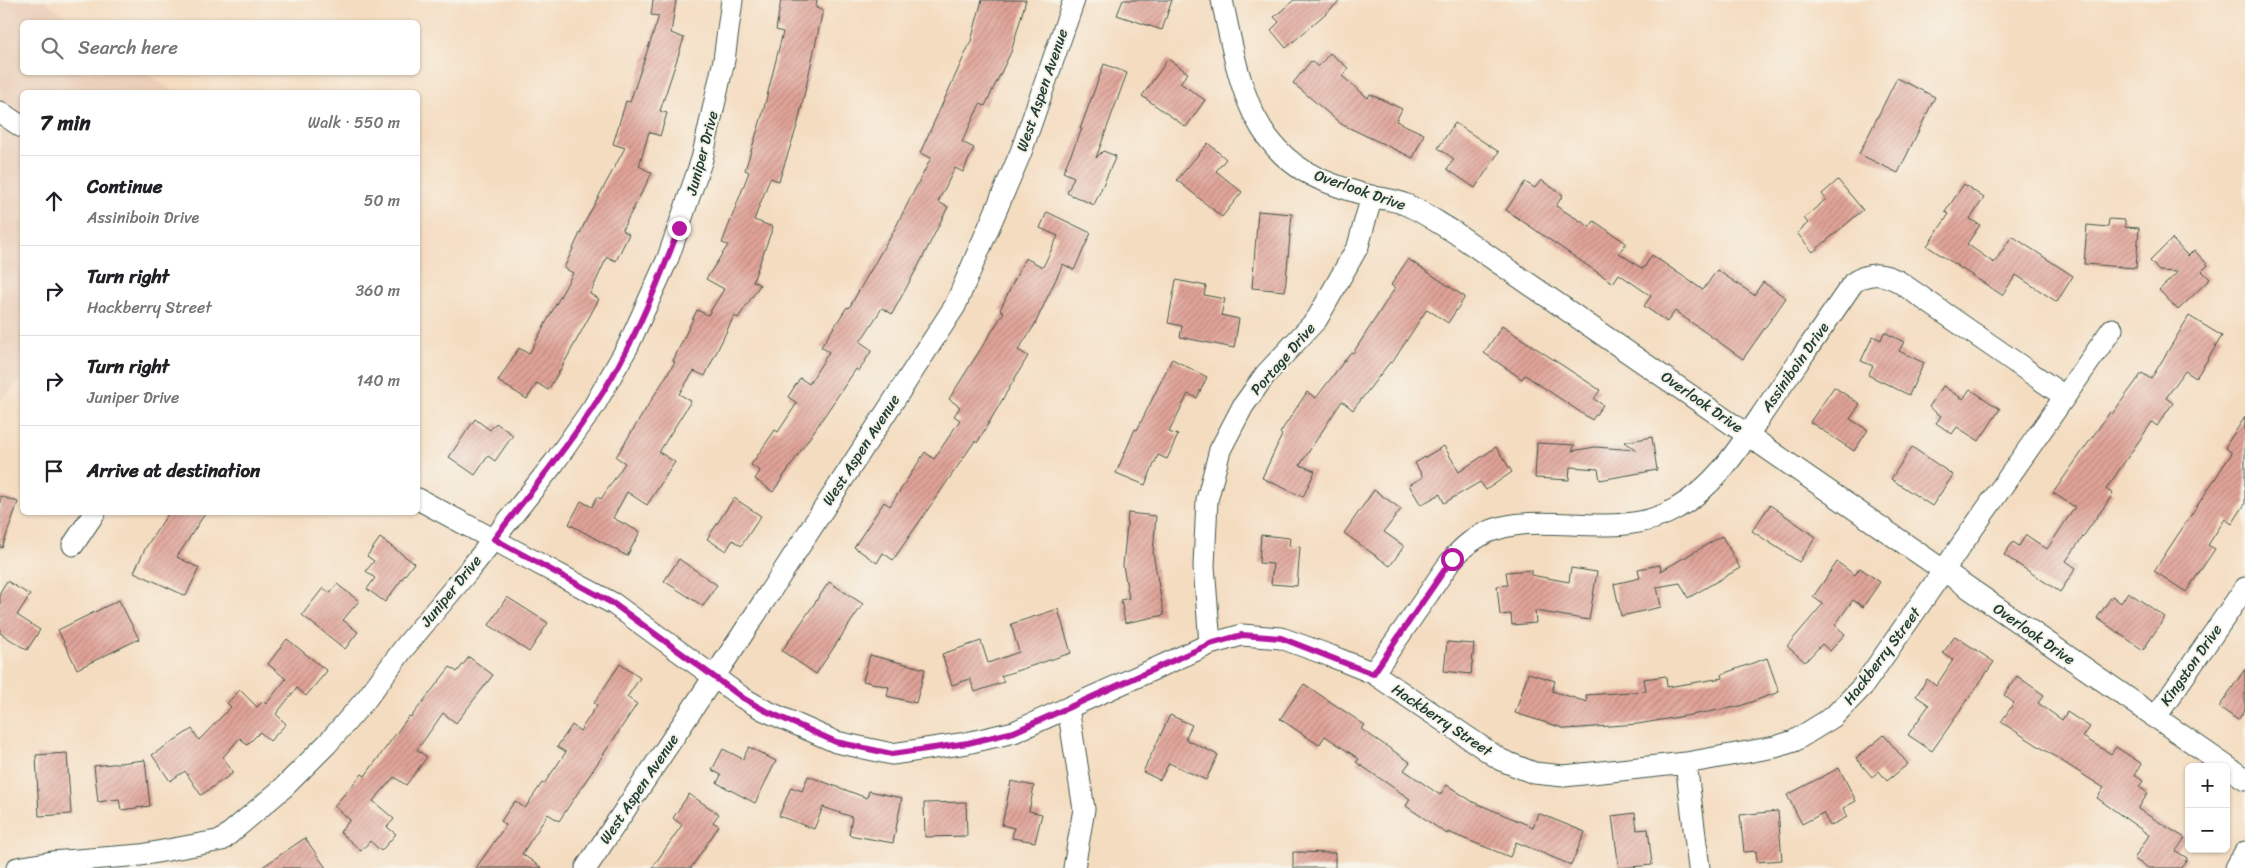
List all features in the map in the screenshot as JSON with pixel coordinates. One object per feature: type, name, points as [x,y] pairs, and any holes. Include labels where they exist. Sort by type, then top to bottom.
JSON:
[{"type":"street","name":"Juniper Drive","points":[[17,868],[141,855],[222,840],[283,788],[327,744],[367,698],[404,648],[554,463],[594,406],[628,346],[657,287],[702,158],[724,60],[732,0]]},
{"type":"street","name":"West Aspen Avenue","points":[[586,868],[713,678],[955,306],[1021,152],[1074,0]]},
{"type":"street","name":"Overlook Drive","points":[[1222,0],[1242,91],[1255,119],[1272,144],[1306,172],[1325,182],[1404,204],[1454,232],[1748,434],[1943,572],[2245,779]]},
{"type":"street","points":[[0,112],[20,126]]},
{"type":"street","name":"Portage Drive","points":[[1210,644],[1204,566],[1207,500],[1220,450],[1243,406],[1265,375],[1317,319],[1358,246],[1372,196]]},
{"type":"street","name":"Assiniboin Drive","points":[[1373,674],[1452,559],[1469,543],[1486,533],[1505,527],[1525,524],[1612,526],[1639,523],[1657,518],[1694,498],[1711,483],[1748,434],[1853,284],[1868,275],[1883,275],[1898,281],[2064,396]]},
{"type":"street","name":"Hackberry Street","points":[[420,500],[614,604],[713,678],[764,710],[836,742],[892,754],[968,743],[1014,732],[1210,644],[1242,635],[1281,638],[1373,674],[1485,751],[1518,768],[1534,773],[1579,776],[1686,762],[1775,747],[1794,741],[1833,717],[1863,686],[2112,328]]},
{"type":"street","points":[[74,545],[93,515]]},
{"type":"street","name":"Kingston Drive","points":[[2155,718],[2245,588]]},
{"type":"street","points":[[1068,708],[1084,809],[1074,868]]},
{"type":"street","points":[[1686,762],[1699,868]]},
{"type":"street","points":[[2236,868],[2245,852]]},
{"type":"shaded area","points":[[0,0],[43,0],[72,20],[20,20],[20,75],[149,75],[171,90],[20,90],[20,380],[0,401]]},
{"type":"building","points":[[653,0],[676,0],[671,33],[684,38],[660,111],[667,113],[660,136],[649,132],[639,166],[652,173],[622,230],[629,234],[616,261],[607,257],[590,294],[599,299],[563,365],[548,390],[537,383],[527,399],[498,381],[519,348],[529,354],[573,273],[564,268],[587,218],[625,148],[613,144],[626,101],[630,102],[659,16],[651,15]]},
{"type":"building","points":[[781,0],[817,0],[816,8],[823,10],[798,123],[779,181],[770,178],[754,220],[773,227],[753,281],[760,285],[738,318],[734,316],[705,376],[694,371],[679,394],[691,401],[659,452],[675,462],[647,505],[627,492],[613,518],[640,532],[627,556],[569,524],[581,501],[592,507],[597,497],[601,499],[625,463],[616,457],[675,362],[673,361],[697,310],[708,315],[724,289],[706,279],[728,245],[722,243],[749,172],[745,170],[762,116],[783,32],[776,30]]},
{"type":"building","points":[[982,0],[1026,0],[1011,52],[985,106],[980,104],[962,142],[974,148],[963,172],[955,168],[938,202],[948,207],[892,314],[882,308],[860,342],[872,350],[859,371],[856,369],[773,492],[755,479],[760,471],[751,465],[775,430],[778,432],[797,403],[788,397],[800,378],[809,384],[829,352],[821,347],[847,307],[849,308],[889,240],[931,158],[920,153],[971,41]]},
{"type":"building","points":[[1123,0],[1172,0],[1162,30],[1117,15]]},
{"type":"building","points":[[1294,0],[1341,0],[1286,48],[1271,30],[1279,22],[1274,17]]},
{"type":"building","points":[[1330,53],[1348,68],[1342,76],[1368,98],[1370,94],[1402,109],[1396,121],[1424,134],[1413,158],[1341,124],[1293,83],[1311,61],[1318,67]]},
{"type":"building","points":[[1168,59],[1188,73],[1180,83],[1205,100],[1186,127],[1142,96]]},
{"type":"building","points":[[1104,64],[1127,73],[1096,158],[1103,151],[1116,156],[1094,205],[1067,193],[1074,177],[1063,172],[1082,129],[1080,129]]},
{"type":"building","points":[[1897,78],[1935,97],[1898,173],[1859,154]]},
{"type":"building","points":[[1455,123],[1499,152],[1475,188],[1447,169],[1454,159],[1438,148]]},
{"type":"building","points":[[1208,143],[1226,159],[1216,171],[1242,192],[1222,217],[1177,180]]},
{"type":"building","points":[[1541,180],[1563,195],[1556,206],[1590,227],[1594,221],[1626,243],[1619,253],[1643,269],[1652,255],[1703,290],[1717,270],[1754,295],[1763,282],[1786,298],[1743,359],[1675,311],[1667,322],[1644,306],[1651,296],[1619,274],[1613,283],[1506,210],[1525,182],[1535,188]]},
{"type":"building","points":[[1838,180],[1863,210],[1813,252],[1797,233],[1808,223],[1804,218],[1826,199],[1822,194]]},
{"type":"building","points":[[1964,184],[1984,198],[1970,219],[1980,225],[1967,244],[1994,263],[2012,236],[2073,276],[2057,302],[2016,275],[2002,295],[1927,246],[1949,214],[1945,212]]},
{"type":"building","points":[[1258,211],[1292,214],[1285,291],[1252,288]]},
{"type":"building","points":[[1047,212],[1091,233],[1074,270],[1063,264],[1034,326],[1018,350],[1028,356],[977,443],[975,441],[893,560],[883,553],[877,563],[854,547],[884,502],[890,506],[925,452],[934,459],[960,420],[954,416],[960,407],[949,399],[1004,312],[1000,310],[1025,258],[1043,267],[1058,236],[1040,228]]},
{"type":"building","points":[[2109,219],[2125,220],[2125,227],[2139,228],[2136,268],[2084,264],[2087,225],[2108,227]]},
{"type":"building","points":[[2172,239],[2188,256],[2194,250],[2208,265],[2202,271],[2210,279],[2178,310],[2159,290],[2178,272],[2159,271],[2150,261]]},
{"type":"building","points":[[1408,259],[1465,297],[1448,323],[1427,309],[1392,363],[1390,362],[1353,410],[1342,401],[1300,465],[1315,471],[1303,497],[1262,478],[1282,435],[1280,433],[1307,392],[1316,398],[1351,352],[1353,353],[1395,288],[1391,285]]},
{"type":"building","points":[[1176,280],[1206,286],[1204,295],[1225,299],[1221,315],[1239,319],[1234,348],[1180,337],[1182,326],[1168,323]]},
{"type":"building","points":[[2189,316],[2222,336],[2196,378],[2185,371],[2166,398],[2173,403],[2157,426],[2152,422],[2106,489],[2113,494],[2066,561],[2076,568],[2060,592],[2004,555],[2013,542],[2019,546],[2026,535],[2047,549],[2075,507],[2053,493],[2110,412],[2112,414],[2142,373],[2151,379]]},
{"type":"building","points":[[1502,326],[1600,390],[1594,399],[1603,405],[1592,420],[1525,375],[1522,379],[1484,353]]},
{"type":"building","points":[[1884,332],[1904,342],[1899,351],[1924,363],[1909,395],[1868,375],[1873,366],[1861,361],[1873,336],[1881,340]]},
{"type":"building","points":[[1172,359],[1207,377],[1197,398],[1188,394],[1169,432],[1178,435],[1167,459],[1158,455],[1145,485],[1116,473],[1135,429],[1137,430]]},
{"type":"building","points":[[1943,386],[1963,399],[1970,389],[2000,409],[1979,441],[1957,427],[1952,434],[1936,423],[1941,416],[1929,407]]},
{"type":"building","points":[[1834,387],[1860,404],[1850,419],[1868,430],[1854,451],[1810,422]]},
{"type":"building","points":[[2245,417],[2245,504],[2232,524],[2225,519],[2208,545],[2215,549],[2186,592],[2154,571],[2232,453],[2225,447]]},
{"type":"building","points":[[475,419],[490,430],[496,423],[513,435],[495,461],[488,456],[475,475],[449,457]]},
{"type":"building","points":[[1652,437],[1657,470],[1600,480],[1598,469],[1570,467],[1569,480],[1535,478],[1537,443],[1575,445],[1572,451],[1595,447],[1636,450],[1625,442]]},
{"type":"building","points":[[1444,446],[1459,472],[1496,447],[1512,472],[1486,490],[1480,482],[1444,503],[1440,494],[1421,505],[1409,485],[1423,477],[1415,463]]},
{"type":"building","points":[[1912,447],[1953,475],[1932,506],[1891,479]]},
{"type":"building","points":[[1374,490],[1401,509],[1384,532],[1404,546],[1390,566],[1344,533]]},
{"type":"building","points":[[0,496],[18,502],[2,548],[0,547]]},
{"type":"building","points":[[734,498],[761,516],[741,546],[733,540],[726,551],[707,539]]},
{"type":"building","points":[[1770,505],[1816,537],[1799,562],[1752,531]]},
{"type":"building","points":[[1128,513],[1156,516],[1153,553],[1164,615],[1125,623],[1121,600],[1129,598],[1123,566]]},
{"type":"building","points":[[167,515],[204,515],[177,557],[199,568],[186,596],[134,572],[146,547]]},
{"type":"building","points":[[1261,535],[1290,538],[1289,546],[1300,547],[1297,586],[1271,584],[1273,564],[1259,563]]},
{"type":"building","points":[[1722,536],[1740,568],[1688,598],[1680,583],[1657,587],[1661,607],[1621,616],[1614,584],[1640,578],[1638,569],[1660,565],[1661,571]]},
{"type":"building","points":[[380,538],[414,563],[385,602],[367,589],[375,578],[366,571],[374,561],[367,556]]},
{"type":"building","points":[[679,559],[717,585],[703,606],[664,581]]},
{"type":"building","points":[[1837,562],[1855,575],[1860,568],[1880,582],[1863,607],[1853,600],[1835,625],[1845,634],[1830,651],[1822,644],[1805,662],[1787,646],[1823,604],[1813,597]]},
{"type":"building","points":[[1571,568],[1597,572],[1589,620],[1535,611],[1536,623],[1512,625],[1511,614],[1500,615],[1497,586],[1508,585],[1506,572],[1531,570],[1531,575],[1569,582]]},
{"type":"building","points":[[7,581],[30,595],[17,615],[40,630],[27,650],[0,633],[0,592]]},
{"type":"building","points":[[829,582],[863,604],[816,674],[782,651]]},
{"type":"building","points":[[337,584],[359,601],[343,620],[358,632],[345,649],[302,615],[323,588],[330,593]]},
{"type":"building","points":[[2128,592],[2165,617],[2143,650],[2097,618],[2112,596],[2121,603]]},
{"type":"building","points":[[507,597],[548,623],[529,652],[489,625]]},
{"type":"building","points":[[119,600],[139,639],[77,669],[58,630]]},
{"type":"building","points":[[1058,609],[1071,653],[1001,676],[1004,682],[975,692],[970,679],[952,685],[942,654],[981,641],[988,663],[1019,652],[1011,624]]},
{"type":"building","points":[[1955,636],[1994,662],[1932,751],[1908,735],[1929,705],[1916,696],[1927,679],[1936,686],[1953,660],[1943,653]]},
{"type":"building","points":[[287,639],[327,671],[306,696],[297,688],[276,714],[286,724],[270,741],[260,732],[247,745],[240,738],[223,757],[233,773],[201,795],[185,771],[170,781],[152,755],[192,729],[199,740],[231,707],[227,703],[240,690],[257,707],[263,701],[266,704],[286,679],[268,664]]},
{"type":"building","points":[[1447,642],[1474,644],[1471,674],[1444,671]]},
{"type":"building","points":[[870,655],[925,669],[916,703],[887,696],[889,687],[863,681]]},
{"type":"building","points":[[469,657],[493,675],[456,723],[443,713],[417,750],[427,757],[406,785],[394,777],[373,801],[394,819],[387,827],[396,834],[381,851],[370,841],[361,851],[340,832],[350,820],[334,806],[362,774],[365,776],[409,716],[411,717],[450,667],[457,672]]},
{"type":"building","points":[[1767,658],[1779,692],[1737,707],[1638,724],[1566,729],[1515,713],[1528,673],[1555,681],[1552,691],[1587,702],[1586,695],[1646,691],[1644,679],[1666,676],[1667,687],[1723,678],[1722,674]]},
{"type":"building","points":[[620,664],[640,678],[627,697],[637,704],[559,821],[548,814],[522,854],[542,868],[476,868],[506,825],[501,821],[515,801],[525,808],[542,783],[544,784],[566,752],[557,747],[572,725],[580,731],[597,705],[594,703]]},
{"type":"building","points":[[2245,669],[2245,710],[2238,720],[2219,707]]},
{"type":"building","points":[[2017,676],[2044,695],[2038,703],[2062,720],[2067,712],[2090,727],[2083,737],[2111,754],[2116,747],[2142,764],[2135,775],[2143,781],[2139,787],[2148,793],[2138,809],[2185,838],[2176,851],[2187,858],[2181,868],[2148,868],[2134,859],[2149,835],[2097,798],[2104,788],[2001,722],[2014,703],[2004,695]]},
{"type":"building","points":[[1304,684],[1365,725],[1361,729],[1410,762],[1404,770],[1440,795],[1447,785],[1473,802],[1533,827],[1538,813],[1585,832],[1571,865],[1516,842],[1510,857],[1448,832],[1447,834],[1406,806],[1410,799],[1356,762],[1359,759],[1325,736],[1319,745],[1280,719]]},
{"type":"building","points":[[1170,715],[1192,725],[1185,739],[1218,755],[1206,780],[1169,763],[1160,780],[1143,772]]},
{"type":"building","points":[[1884,735],[1908,764],[1887,781],[1879,771],[1872,777],[1856,758]]},
{"type":"building","points":[[749,747],[776,761],[755,803],[717,783],[721,775],[712,770],[723,749],[743,759]]},
{"type":"building","points":[[67,753],[71,814],[39,816],[36,755]]},
{"type":"building","points":[[145,760],[150,806],[121,810],[119,799],[98,802],[94,766]]},
{"type":"building","points":[[1839,768],[1856,801],[1843,808],[1847,817],[1830,826],[1823,813],[1802,824],[1787,795]]},
{"type":"building","points":[[808,776],[867,798],[869,791],[902,798],[893,843],[849,835],[852,817],[823,807],[814,829],[779,816],[791,787],[802,791]]},
{"type":"building","points":[[1011,781],[1034,786],[1029,811],[1042,814],[1035,842],[1012,838],[1014,828],[1002,825]]},
{"type":"building","points":[[689,794],[719,814],[713,822],[719,826],[691,868],[652,868],[682,825],[673,818]]},
{"type":"building","points":[[966,802],[967,836],[925,837],[924,803]]},
{"type":"building","points":[[1778,811],[1782,860],[1757,862],[1756,851],[1744,852],[1740,815]]},
{"type":"building","points":[[1635,813],[1637,830],[1648,829],[1652,865],[1619,868],[1612,816]]},
{"type":"building","points":[[305,838],[326,868],[261,868]]},
{"type":"building","points":[[1293,852],[1335,853],[1335,868],[1293,868]]},
{"type":"route","points":[[679,228],[657,287],[612,376],[575,434],[494,539],[614,604],[713,678],[743,698],[764,710],[836,742],[892,754],[968,743],[1014,732],[1210,644],[1242,635],[1281,638],[1373,674],[1452,559]]}]
